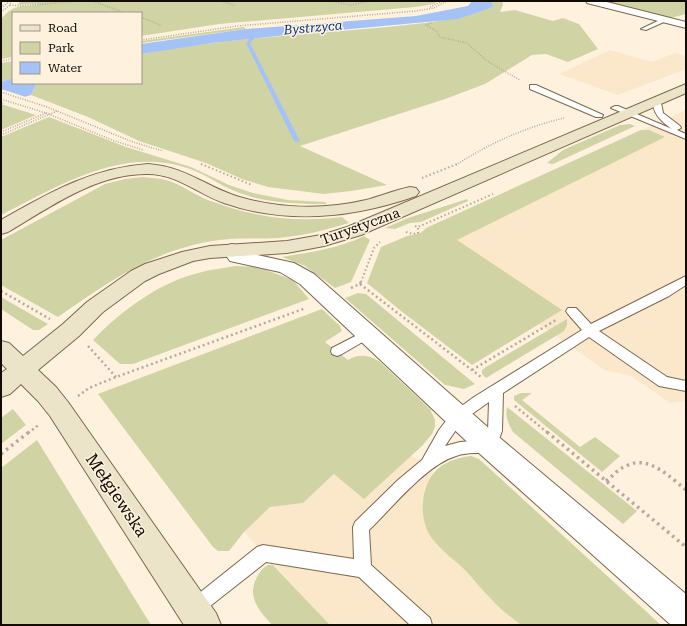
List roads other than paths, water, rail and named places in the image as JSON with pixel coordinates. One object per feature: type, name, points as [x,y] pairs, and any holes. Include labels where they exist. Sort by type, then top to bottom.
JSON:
[{"type":"main road","name":"Turystyczna","points":[[1,387],[71,330],[95,307],[138,276],[152,269],[189,256],[210,252],[287,247],[324,240],[348,232],[621,111],[686,78]]},
{"type":"main road","name":"Turystyczna","points":[[1,228],[86,182],[109,174],[136,169],[160,170],[174,173],[184,176],[229,198],[245,204],[278,210],[316,212],[367,206],[384,202],[418,189],[594,113],[621,111],[657,100],[686,88]]},
{"type":"main road","name":"Mełgiewska","points":[[1,349],[23,369],[59,409],[108,480],[198,617]]},
{"type":"street","points":[[591,1],[686,25]]},
{"type":"street","points":[[232,250],[237,257],[287,267],[307,279],[490,446],[686,616]]},
{"type":"lane","points":[[644,29],[664,20]]},
{"type":"lane","points":[[533,87],[594,113]]},
{"type":"lane","points":[[657,100],[656,108],[659,115],[686,136]]},
{"type":"lane","points":[[621,111],[686,136]]},
{"type":"lane","points":[[428,464],[444,434],[458,417],[496,390],[590,332],[594,328],[665,293],[686,280]]},
{"type":"lane","points":[[572,311],[590,332],[664,382],[686,386]]},
{"type":"lane","points":[[337,351],[367,334]]},
{"type":"lane","points":[[363,569],[361,527],[428,464],[450,451],[467,447],[490,446],[495,431],[496,390]]},
{"type":"lane","points":[[198,617],[263,553],[363,569],[423,625]]},
{"type":"water","name":"Bystrzyca","points":[[472,1],[492,1],[493,7],[458,19],[212,43],[142,54],[142,44],[246,29],[416,16],[468,6]]},
{"type":"water","points":[[12,78],[12,84],[36,84],[31,95],[1,104],[1,82]]},
{"type":"waterway","points":[[258,32],[248,43],[297,141]]}]
